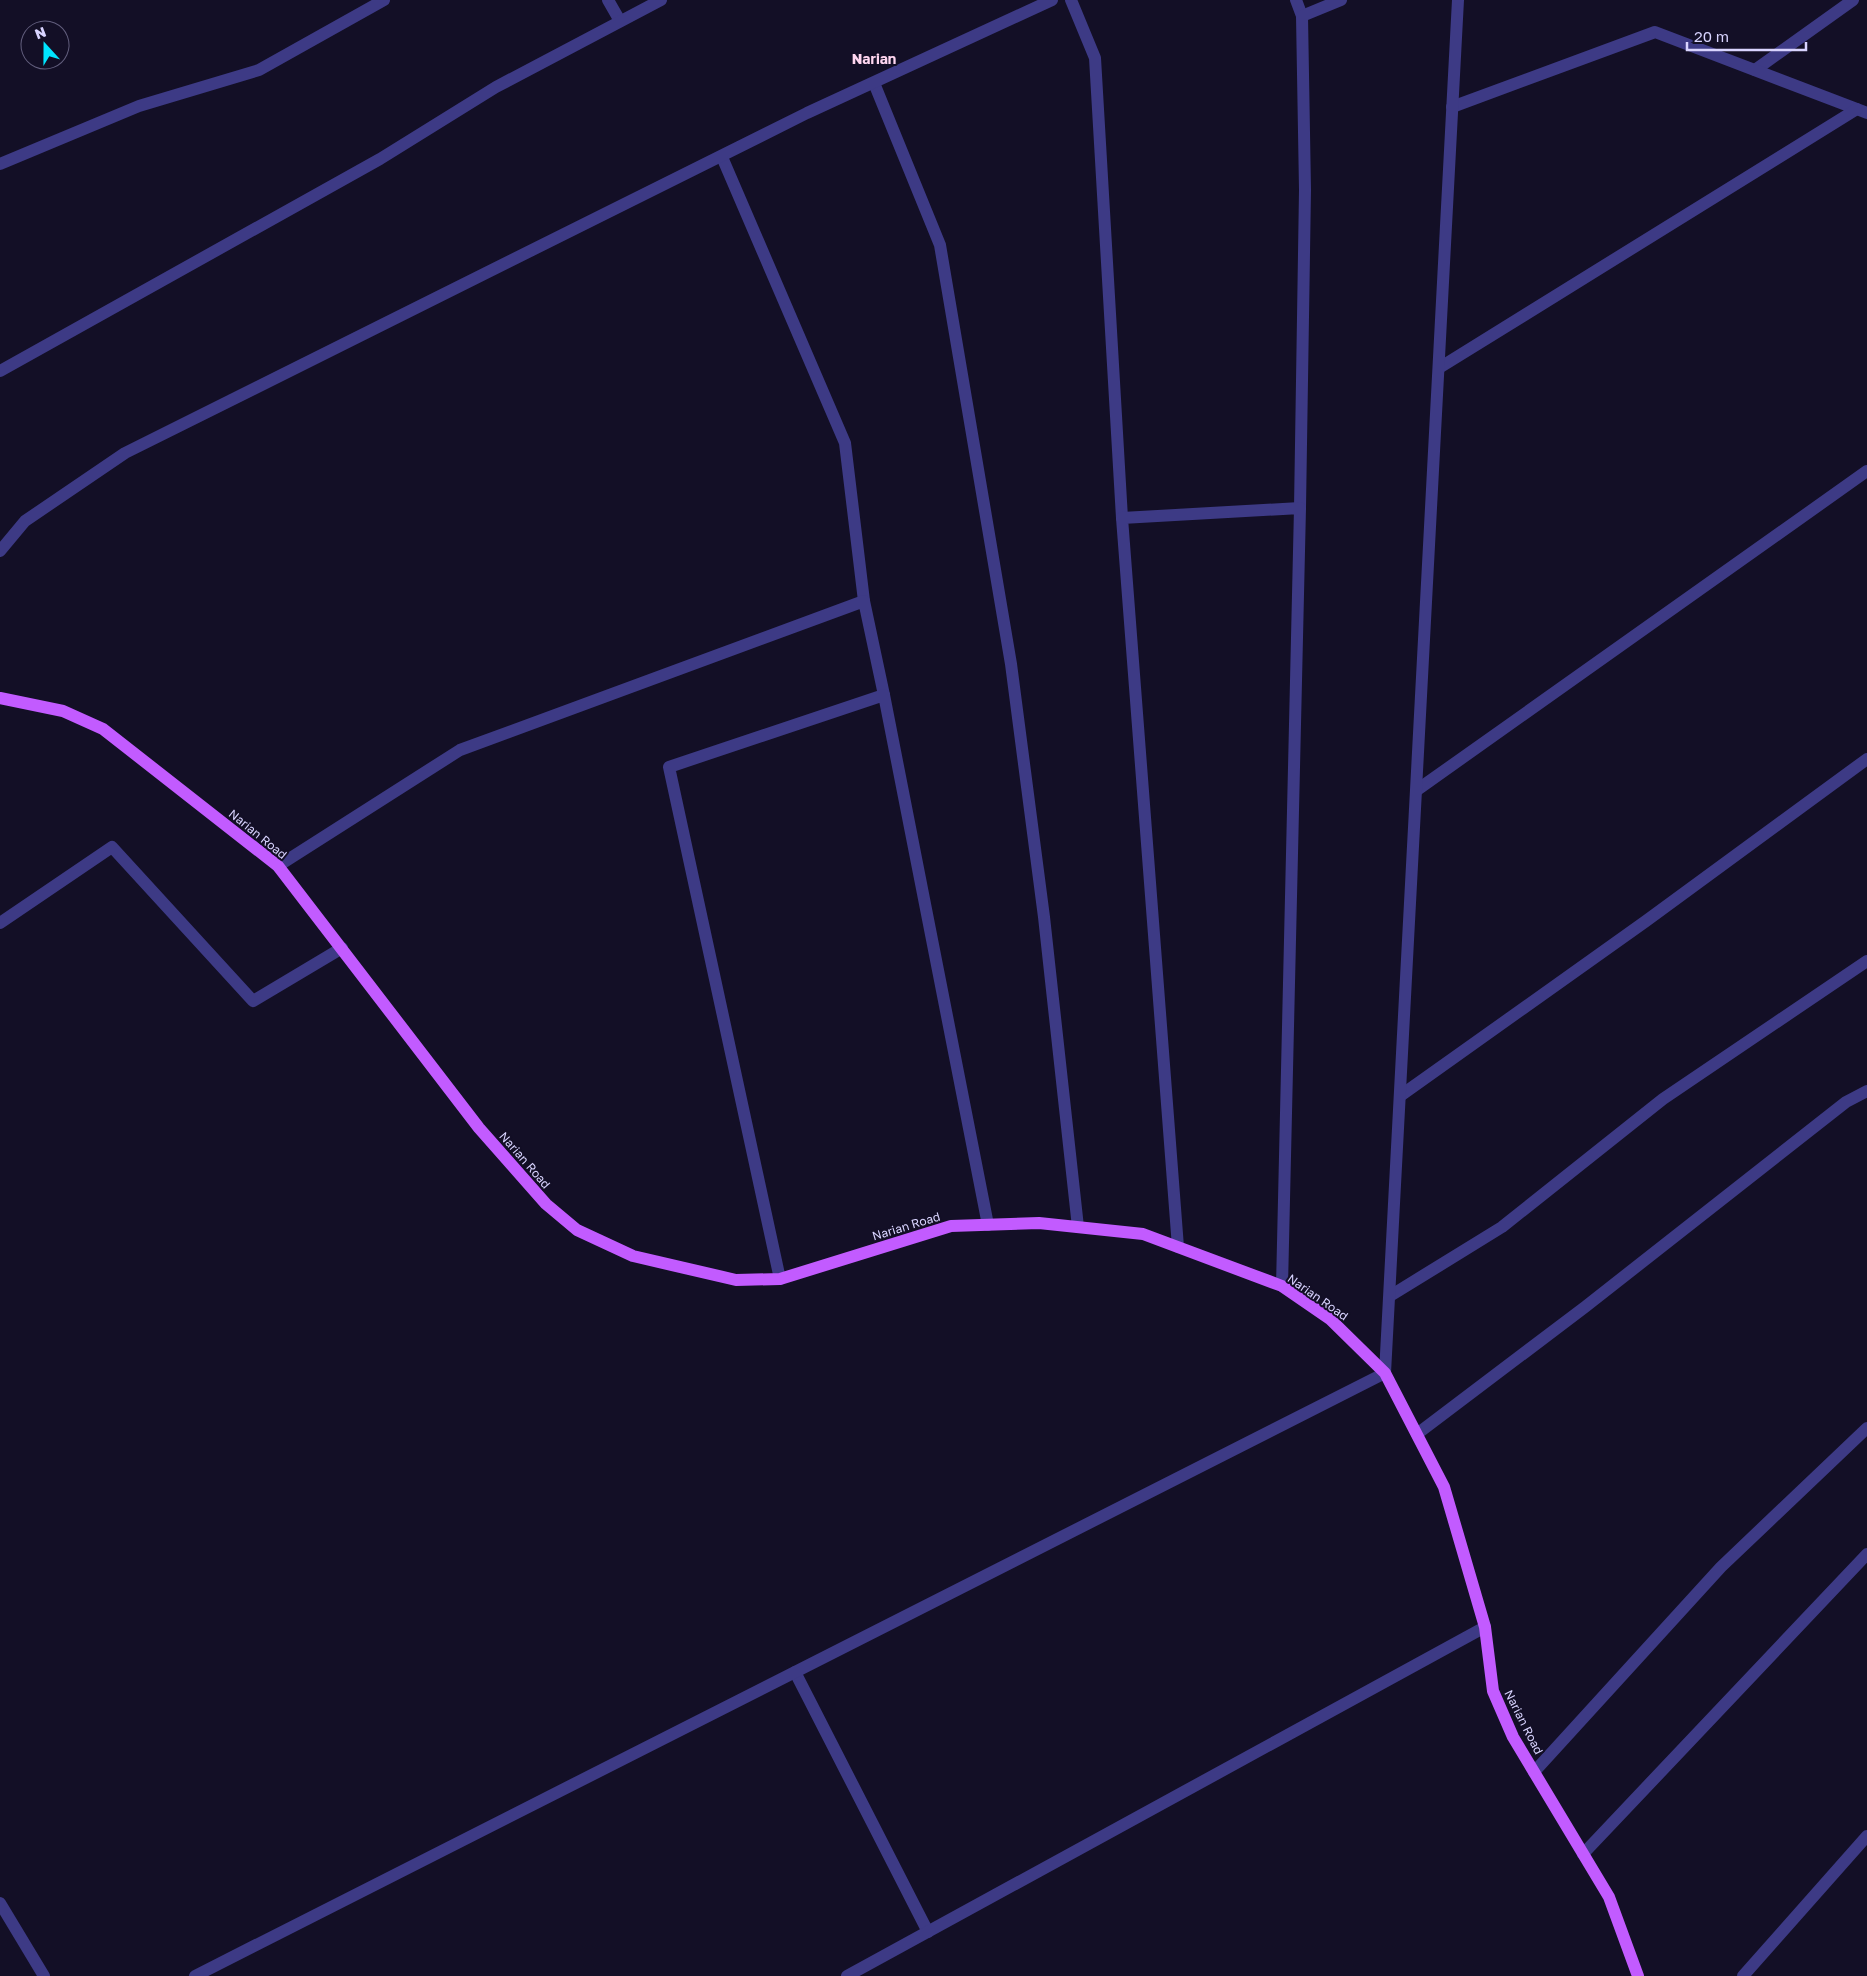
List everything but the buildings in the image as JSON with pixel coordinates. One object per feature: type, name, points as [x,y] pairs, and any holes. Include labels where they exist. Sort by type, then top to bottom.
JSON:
[{"type":"main road","name":"Narian Road","points":[[0,698],[63,711],[103,729],[278,866],[479,1128],[546,1204],[577,1230],[633,1256],[736,1280],[780,1279],[951,1226],[1039,1223],[1143,1234],[1282,1286],[1330,1319],[1386,1373],[1444,1488],[1485,1627],[1492,1691],[1513,1737],[1610,1897],[1638,1976]]},
{"type":"street","points":[[0,164],[139,106],[260,70],[384,0]]},
{"type":"street","points":[[608,0],[620,21]]},
{"type":"street","points":[[0,371],[380,159],[496,86],[661,0]]},
{"type":"street","points":[[0,551],[25,521],[125,453],[722,156],[1052,0]]},
{"type":"street","points":[[1071,0],[1095,58],[1122,518],[1178,1247]]},
{"type":"street","points":[[1282,1286],[1300,508],[1305,190],[1302,16],[1296,0]]},
{"type":"street","points":[[1302,16],[1341,0]]},
{"type":"street","points":[[195,1976],[1386,1373],[1458,0]]},
{"type":"street","points":[[1755,70],[1853,0]]},
{"type":"street","points":[[1452,107],[1655,32],[1862,111]]},
{"type":"street","points":[[874,83],[940,245],[976,469],[1011,664],[1044,918],[1078,1227]]},
{"type":"street","points":[[1439,368],[1862,111]]},
{"type":"street","points":[[722,156],[845,443],[864,601],[988,1225]]},
{"type":"street","points":[[1417,790],[1867,471]]},
{"type":"street","points":[[1122,518],[1300,508]]},
{"type":"street","points":[[278,866],[460,750],[864,601]]},
{"type":"street","points":[[780,1279],[669,767],[884,695]]},
{"type":"street","points":[[1400,1096],[1646,921],[1867,759]]},
{"type":"street","points":[[0,923],[112,847],[253,1002],[342,948]]},
{"type":"street","points":[[1390,1296],[1502,1227],[1663,1099],[1867,961]]},
{"type":"street","points":[[1417,1434],[1584,1307],[1846,1102],[1867,1091]]},
{"type":"street","points":[[1534,1772],[1721,1567],[1867,1428]]},
{"type":"street","points":[[1583,1854],[1867,1554]]},
{"type":"street","points":[[847,1976],[1485,1627]]},
{"type":"street","points":[[795,1672],[928,1932]]},
{"type":"street","points":[[1743,1976],[1867,1836]]},
{"type":"street","points":[[0,1903],[44,1976]]},
{"type":"district","name":"Narian","points":[[874,58]]}]
